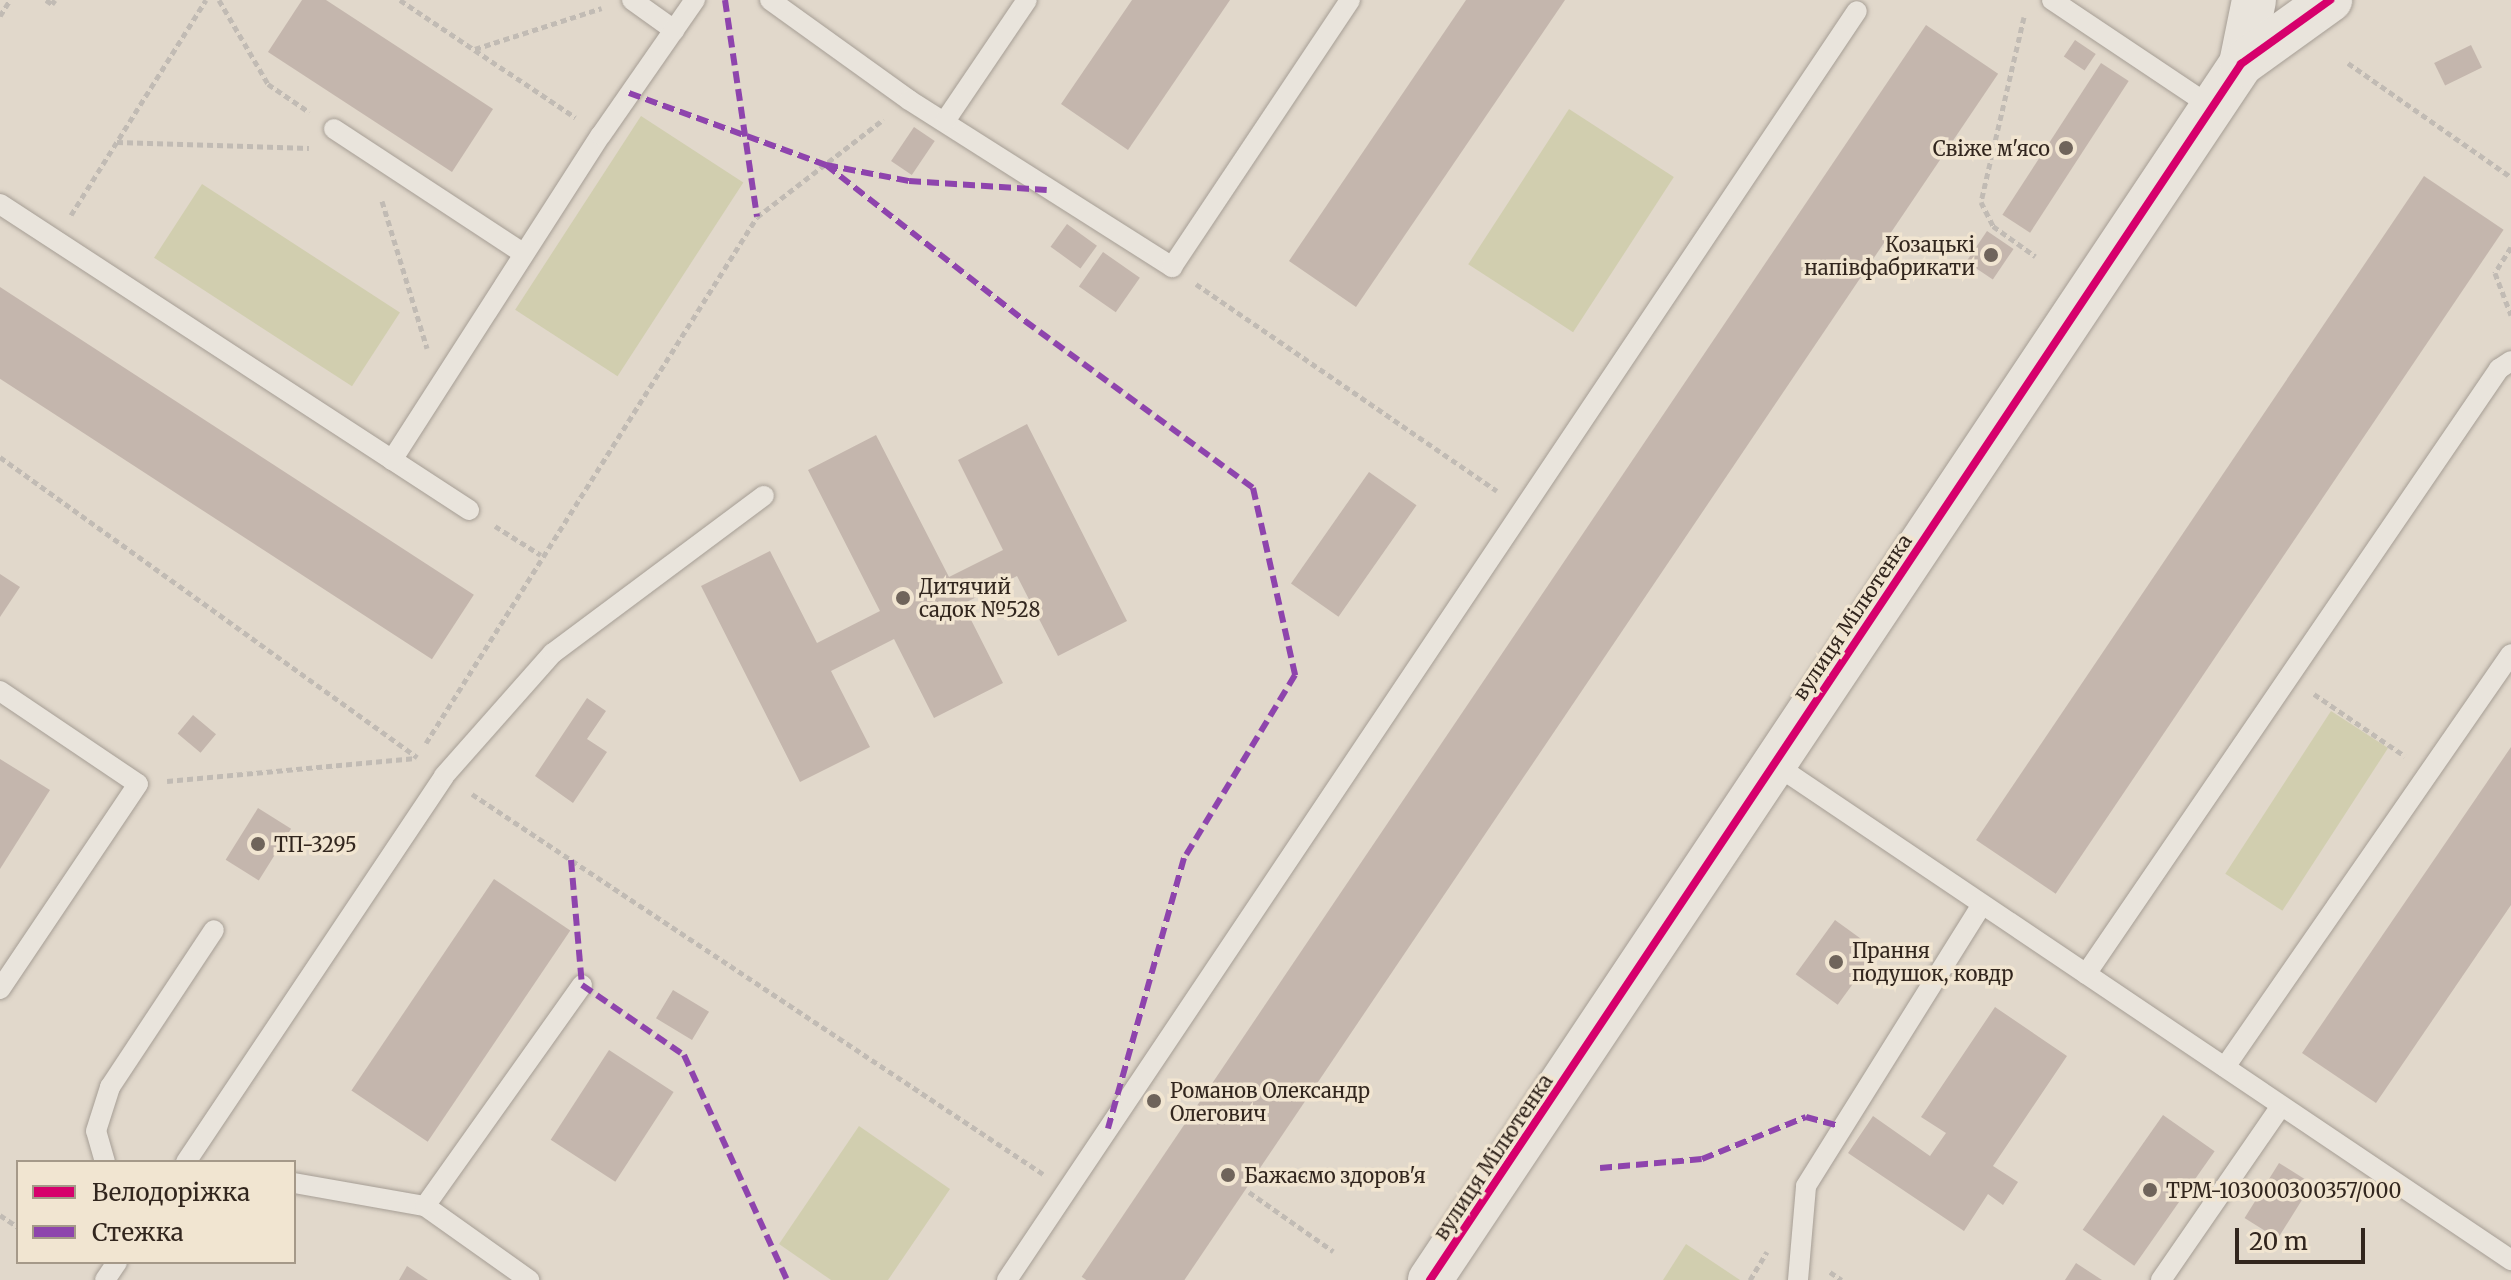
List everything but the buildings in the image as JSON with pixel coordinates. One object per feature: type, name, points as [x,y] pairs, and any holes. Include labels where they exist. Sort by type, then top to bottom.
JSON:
[{"type":"street","name":"вулиця Мілютенка","points":[[2241,64],[2254,0]]},
{"type":"street","name":"вулиця Мілютенка","points":[[1430,1280],[2241,64],[2330,0]]},
{"type":"lane","points":[[632,0],[674,30]]},
{"type":"lane","points":[[392,460],[601,135],[695,0]]},
{"type":"lane","points":[[770,0],[909,100],[1172,267],[1350,0]]},
{"type":"lane","points":[[945,121],[1027,0]]},
{"type":"lane","points":[[2052,0],[2212,107]]},
{"type":"lane","points":[[1007,1280],[1857,11]]},
{"type":"lane","points":[[334,129],[524,254]]},
{"type":"lane","points":[[0,204],[469,510]]},
{"type":"lane","points":[[2086,974],[2499,369],[2511,361]]},
{"type":"lane","points":[[187,1160],[444,776],[553,653],[764,496]]},
{"type":"lane","points":[[2225,1067],[2511,654]]},
{"type":"lane","points":[[0,691],[138,784],[0,989]]},
{"type":"lane","points":[[1773,763],[2511,1260]]},
{"type":"lane","points":[[1798,1280],[1806,1186],[1982,904]]},
{"type":"lane","points":[[104,1160],[96,1131],[110,1087],[214,930]]},
{"type":"lane","points":[[425,1206],[582,985]]},
{"type":"lane","points":[[2161,1280],[2281,1106]]},
{"type":"lane","points":[[296,1183],[425,1206],[529,1280]]},
{"type":"path","points":[[0,16],[10,0]]},
{"type":"path","points":[[46,0],[55,0]]},
{"type":"path","points":[[55,240],[206,0]]},
{"type":"path","points":[[219,0],[268,84],[334,129]]},
{"type":"path","points":[[400,0],[601,135]]},
{"type":"path","points":[[474,49],[611,5]]},
{"type":"path","points":[[2024,14],[1981,202],[1993,226],[2035,256]]},
{"type":"path","points":[[2348,63],[2511,177]]},
{"type":"path","points":[[417,758],[541,555],[757,217],[909,100]]},
{"type":"path","points":[[117,142],[367,150],[439,387]]},
{"type":"path","points":[[2511,247],[2495,273],[2511,315]]},
{"type":"path","points":[[1172,267],[1524,509]]},
{"type":"path","points":[[0,457],[417,758]]},
{"type":"path","points":[[469,510],[541,555]]},
{"type":"path","points":[[2289,677],[2429,772]]},
{"type":"path","points":[[138,784],[417,758]]},
{"type":"path","points":[[444,776],[1067,1190]]},
{"type":"path","points":[[1249,1192],[1333,1251]]},
{"type":"shaded area","points":[[1569,109],[1674,177],[1573,332],[1468,264]]},
{"type":"shaded area","points":[[641,116],[743,182],[618,376],[515,310]]},
{"type":"shaded area","points":[[202,184],[400,313],[352,386],[154,258]]},
{"type":"shaded area","points":[[2331,711],[2388,748],[2282,911],[2225,874]]},
{"type":"shaded area","points":[[859,1126],[950,1189],[888,1280],[831,1280],[779,1244]]},
{"type":"shaded area","points":[[1686,1244],[1740,1280],[1663,1280]]},
{"type":"marked path","points":[[725,0],[757,217]]},
{"type":"marked path","points":[[629,93],[826,165],[909,181],[1047,190]]},
{"type":"marked path","points":[[826,165],[1025,321],[1253,488],[1295,675],[1184,858],[1108,1129]]},
{"type":"marked path","points":[[571,860],[582,985],[684,1055],[787,1280]]},
{"type":"marked path","points":[[1600,1168],[1702,1159],[1806,1117],[1840,1126]]},
{"type":"cycle path","points":[[1430,1280],[2241,64],[2330,0]]},
{"type":"place","name":"Свіже м'ясо","points":[[2066,148]]},
{"type":"place","name":"Козацькі напівфабрикати","points":[[1991,255]]},
{"type":"place","name":"Дитячий садок №528","points":[[903,598]]},
{"type":"place","name":"ТП-3295","points":[[258,844]]},
{"type":"place","name":"Прання подушок, ковдр","points":[[1836,962]]},
{"type":"place","name":"Романов Олександр Олегович","points":[[1154,1101]]},
{"type":"place","name":"Бажаємо здоров'я","points":[[1228,1175]]},
{"type":"place","name":"ТРМ-103000300357/000","points":[[2150,1190]]}]
